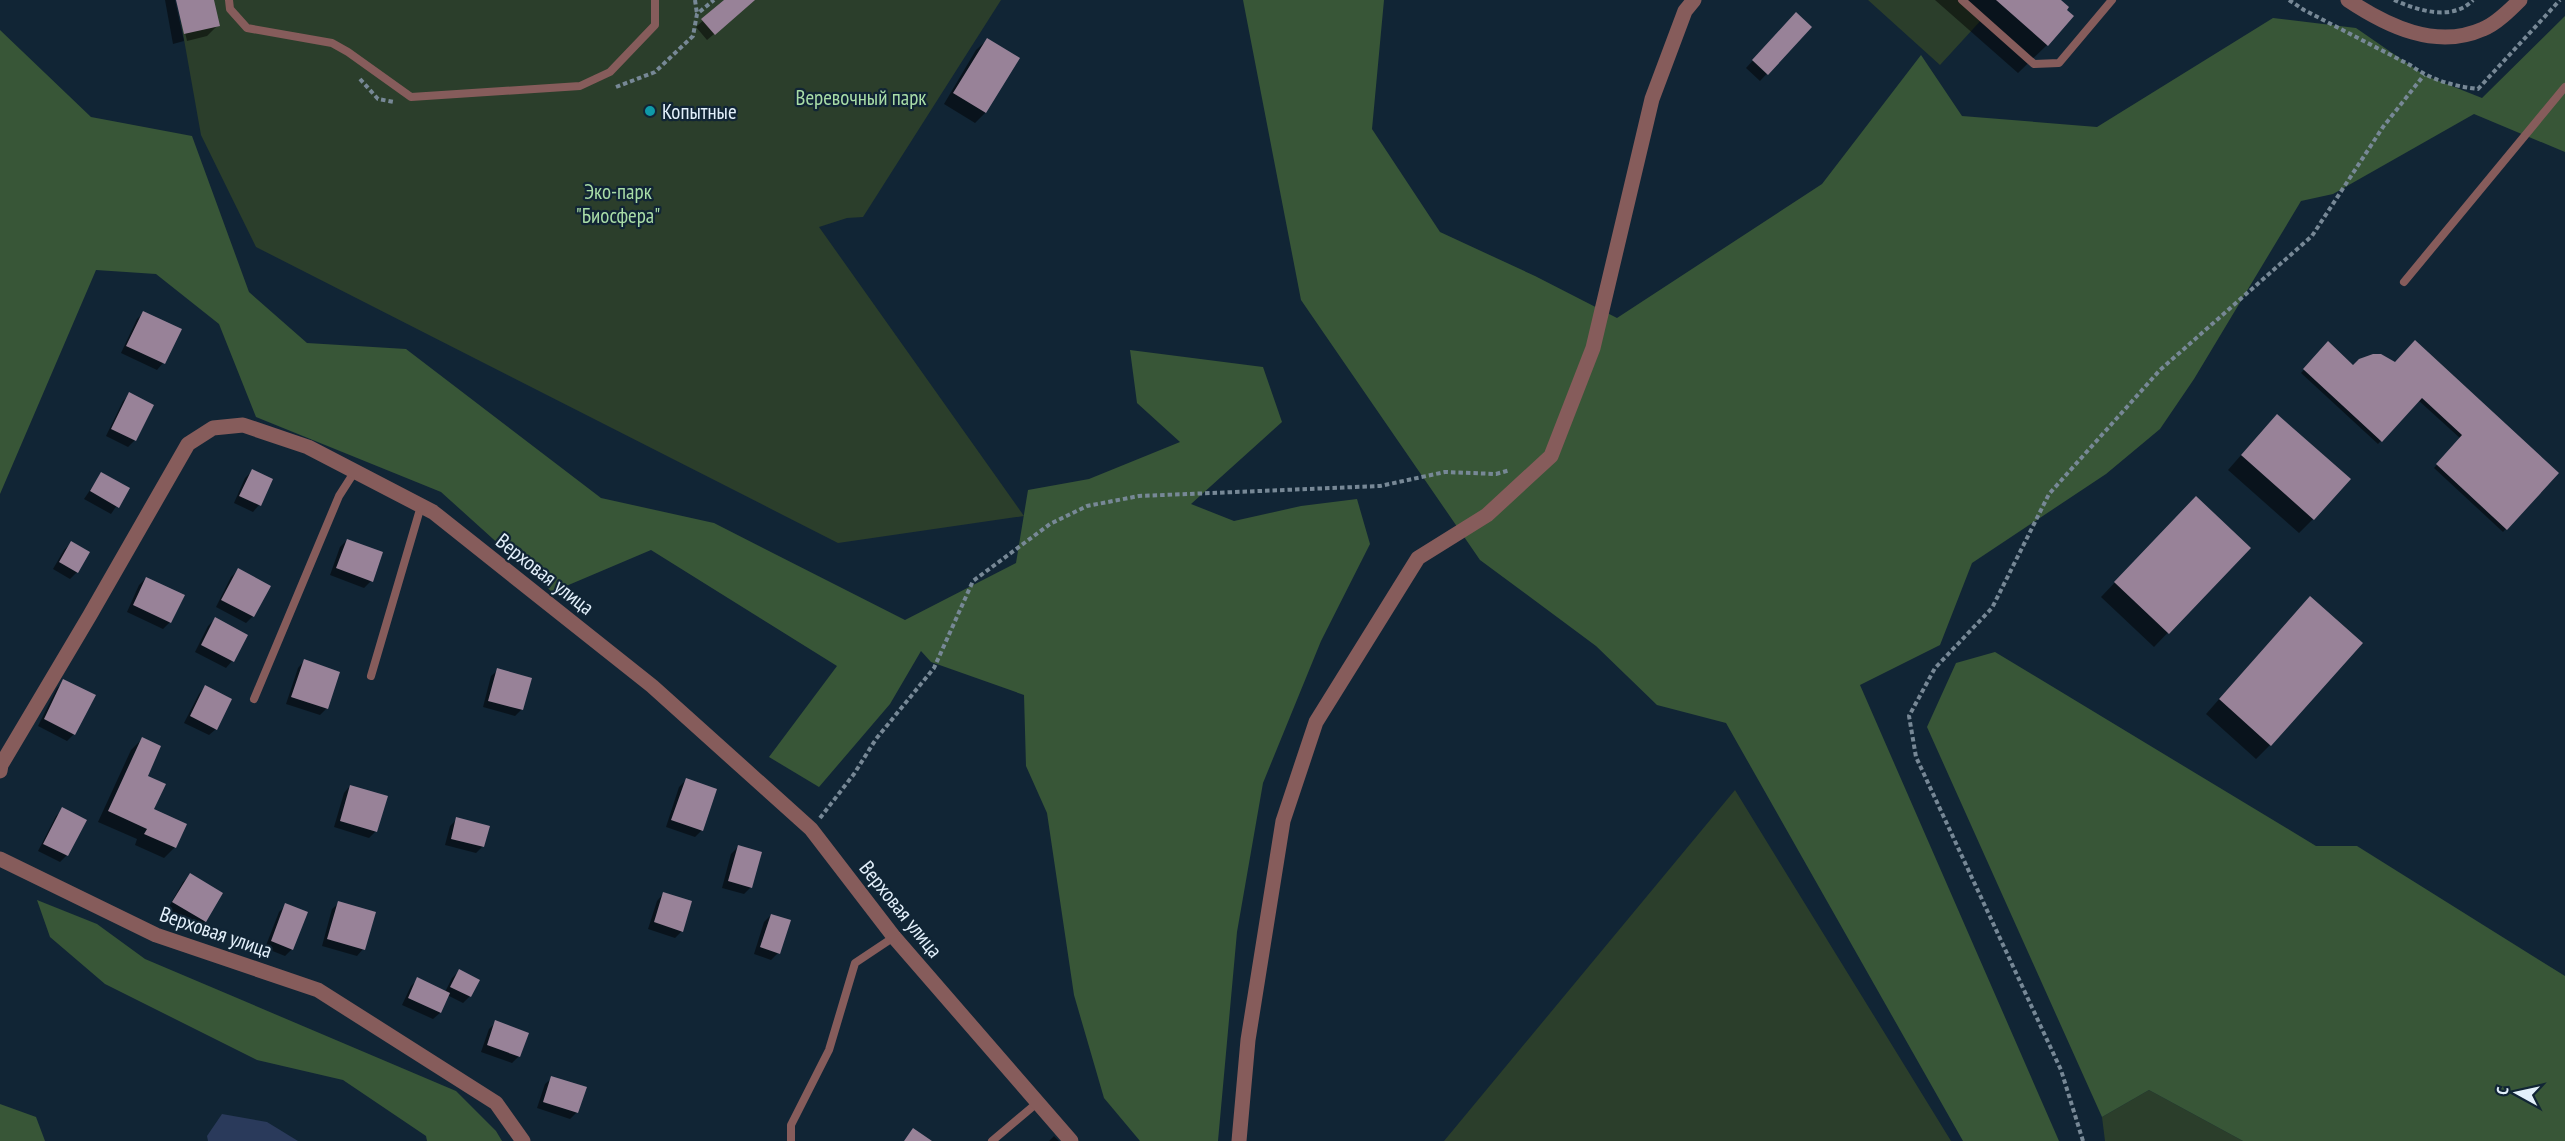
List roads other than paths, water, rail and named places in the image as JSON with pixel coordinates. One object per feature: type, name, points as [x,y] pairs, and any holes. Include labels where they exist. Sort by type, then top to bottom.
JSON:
[{"type":"street","points":[[1239,1141],[1248,1040],[1283,821],[1316,722],[1418,558],[1487,515],[1551,456],[1593,348],[1652,99],[1685,11],[1694,0]]},
{"type":"street","points":[[2348,0],[2402,29],[2426,36],[2456,38],[2485,29],[2520,0]]},
{"type":"street","name":"Верховая улица","points":[[0,771],[0,765],[90,615],[188,444],[213,428],[243,425],[308,447],[433,512],[652,686],[812,829],[894,937],[1071,1141]]},
{"type":"street","name":"Верховая улица","points":[[0,859],[156,935],[318,990],[496,1103],[523,1141]]},
{"type":"lane","points":[[229,0],[230,9],[247,28],[332,43],[411,97],[580,86],[610,72],[655,25],[655,0]]},
{"type":"lane","points":[[1962,0],[2034,64],[2059,63],[2112,0]]},
{"type":"lane","points":[[2404,282],[2565,87]]},
{"type":"lane","points":[[254,699],[339,496],[355,471]]},
{"type":"lane","points":[[371,676],[421,506]]},
{"type":"lane","points":[[791,1141],[791,1125],[829,1050],[855,963],[894,937]]},
{"type":"lane","points":[[992,1141],[1037,1103]]},
{"type":"water","points":[[222,1114],[267,1122],[298,1141],[208,1141],[207,1136]]},
{"type":"place","name":"Копытные","points":[[650,111]]},
{"type":"park label","name":"Веревочный парк","points":[[861,97]]},
{"type":"park label","name":"Эко-парк \"Биосфера\"","points":[[618,203]]}]
